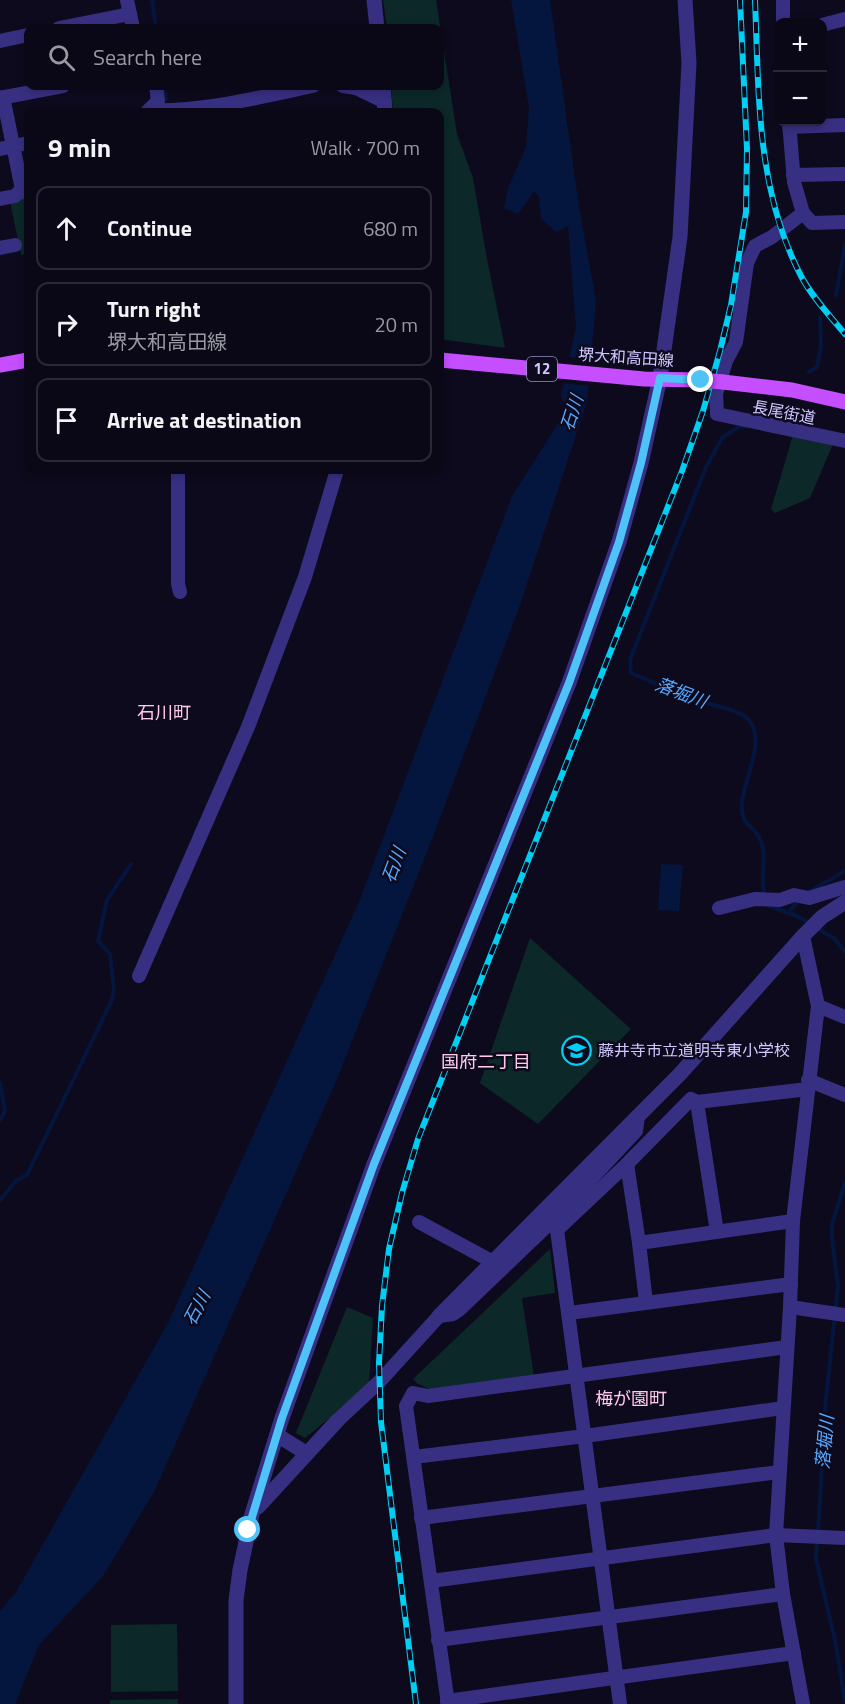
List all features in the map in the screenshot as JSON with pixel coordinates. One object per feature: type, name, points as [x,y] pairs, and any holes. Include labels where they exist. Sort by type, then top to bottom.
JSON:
[{"type":"main road","name":"堺大和高田線","points":[[444,360],[644,379],[723,382],[792,390],[845,402]]},
{"type":"main road","points":[[0,365],[24,361]]},
{"type":"street","points":[[374,0],[377,24]]},
{"type":"street","points":[[236,1704],[236,1600],[244,1542],[277,1435],[374,1164],[569,683],[619,542],[641,463],[660,378],[680,237],[689,63],[685,0]]},
{"type":"street","points":[[783,0],[783,18]]},
{"type":"street","points":[[71,24],[128,7],[132,24]]},
{"type":"street","points":[[827,24],[845,19]]},
{"type":"street","points":[[0,41],[24,36]]},
{"type":"street","points":[[24,189],[7,148],[2,98],[43,90]]},
{"type":"street","points":[[151,108],[158,101],[157,90]]},
{"type":"street","points":[[187,108],[293,90]]},
{"type":"street","points":[[359,90],[385,107]]},
{"type":"street","points":[[383,90],[385,107]]},
{"type":"street","points":[[827,125],[845,125]]},
{"type":"street","points":[[789,126],[793,175],[803,213],[812,223],[845,222]]},
{"type":"street","points":[[7,148],[24,145]]},
{"type":"street","points":[[793,175],[845,174]]},
{"type":"street","points":[[0,199],[24,192]]},
{"type":"street","name":"長尾街道","points":[[803,213],[772,237],[755,246],[747,263],[736,342],[726,361],[716,394],[717,414],[845,441]]},
{"type":"street","points":[[0,248],[15,245]]},
{"type":"street","points":[[178,474],[178,584],[180,592]]},
{"type":"street","points":[[139,976],[248,727],[305,577],[335,474]]},
{"type":"street","points":[[720,908],[755,899],[780,900],[794,896],[809,898],[845,887]]},
{"type":"street","points":[[252,1514],[306,1453],[380,1381],[439,1316],[638,1116],[682,1076],[822,916],[845,902]]},
{"type":"street","points":[[803,936],[818,1006],[793,1221],[776,1535],[783,1594],[803,1704]]},
{"type":"street","points":[[818,1006],[845,1017]]},
{"type":"street","points":[[439,1316],[453,1314],[459,1310],[627,1164],[691,1098],[697,1102],[808,1085],[845,1095]]},
{"type":"street","points":[[697,1102],[717,1232]]},
{"type":"street","points":[[553,1226],[636,1131],[638,1116]]},
{"type":"street","points":[[627,1164],[646,1302]]},
{"type":"street","points":[[639,1243],[793,1221]]},
{"type":"street","points":[[419,1222],[493,1262]]},
{"type":"street","points":[[553,1226],[578,1375],[620,1704]]},
{"type":"street","points":[[569,1313],[791,1284]]},
{"type":"street","points":[[790,1307],[838,1314]]},
{"type":"street","points":[[787,1347],[428,1396],[413,1393],[406,1406],[447,1702],[794,1653]]},
{"type":"street","points":[[414,1457],[783,1408]]},
{"type":"street","points":[[277,1435],[306,1453]]},
{"type":"street","points":[[421,1518],[779,1472]]},
{"type":"street","points":[[431,1581],[776,1535],[845,1538]]},
{"type":"street","points":[[438,1640],[783,1594]]},
{"type":"green space","points":[[383,0],[436,0],[440,24],[386,24]]},
{"type":"green space","points":[[444,51],[457,134],[473,178],[505,348],[444,340],[444,108],[393,108],[391,90],[444,90]]},
{"type":"green space","points":[[24,199],[24,254],[21,255],[10,201]]},
{"type":"green space","points":[[793,435],[833,444],[810,498],[775,513],[771,509]]},
{"type":"green space","points":[[530,938],[631,1029],[538,1124],[480,1083]]},
{"type":"green space","points":[[550,1249],[555,1293],[522,1298],[534,1376],[432,1390],[418,1384],[413,1379]]},
{"type":"green space","points":[[347,1307],[373,1318],[369,1386],[305,1438],[296,1433]]},
{"type":"green space","points":[[177,1624],[178,1691],[111,1692],[111,1625]]},
{"type":"green space","points":[[178,1699],[178,1704],[110,1704],[110,1700]]},
{"type":"water","name":"石川","points":[[511,0],[550,0],[579,207],[596,301],[587,402],[520,605],[434,834],[337,1079],[154,1492],[103,1576],[39,1645],[15,1704],[0,1704],[0,1611],[16,1592],[168,1323],[359,902],[512,496],[566,411],[561,395],[576,328],[568,226],[556,232],[541,219],[539,197],[534,191],[518,214],[504,208],[508,188],[526,147],[529,108]]},
{"type":"water","points":[[661,864],[683,865],[679,911],[658,910]]},
{"type":"pier","points":[[567,357],[594,359],[591,386],[561,383]]},
{"type":"waterway","points":[[152,0],[155,24]]},
{"type":"waterway","points":[[165,90],[166,99]]},
{"type":"waterway","name":"落堀川","points":[[836,295],[845,246]]},
{"type":"waterway","name":"落堀川","points":[[809,372],[817,367],[821,347],[820,317]]},
{"type":"waterway","name":"落堀川","points":[[755,417],[761,408]]},
{"type":"waterway","name":"落堀川","points":[[746,427],[740,426],[722,438],[706,467],[630,660],[631,673],[690,698],[736,712],[747,718],[753,726],[755,747],[742,810],[745,821],[758,835],[763,847],[765,896]]},
{"type":"waterway","points":[[0,1200],[16,1181],[27,1175],[112,1000],[114,989],[110,954],[98,941],[107,900],[131,864]]},
{"type":"waterway","points":[[809,892],[845,871]]},
{"type":"waterway","points":[[788,913],[799,900]]},
{"type":"waterway","name":"落堀川","points":[[768,903],[769,906],[797,916],[811,924]]},
{"type":"waterway","name":"落堀川","points":[[817,928],[835,939],[845,952]]},
{"type":"waterway","points":[[0,1083],[5,1111],[0,1120]]},
{"type":"waterway","name":"落堀川","points":[[818,1533],[826,1399],[838,1286],[832,1224],[845,1183]]},
{"type":"waterway","name":"落堀川","points":[[817,1540],[816,1559],[835,1640],[845,1701]]},
{"type":"railway","points":[[416,1704],[381,1422],[379,1363],[382,1306],[389,1249],[418,1139],[682,471],[703,411],[720,351],[731,305],[746,212],[747,149],[740,0]]},
{"type":"railway","points":[[755,0],[759,106],[775,210],[786,243],[805,284],[845,334]]},
{"type":"place","name":"藤井寺市立道明寺東小学校","points":[[577,1050]]},
{"type":"district","name":"石川町","points":[[164,713]]},
{"type":"district","name":"国府二丁目","points":[[486,1062]]},
{"type":"district","name":"梅が園町","points":[[631,1399]]},
{"type":"route","points":[[248,1530],[282,1418],[374,1164],[569,683],[619,542],[641,463],[660,378],[701,380]]}]
